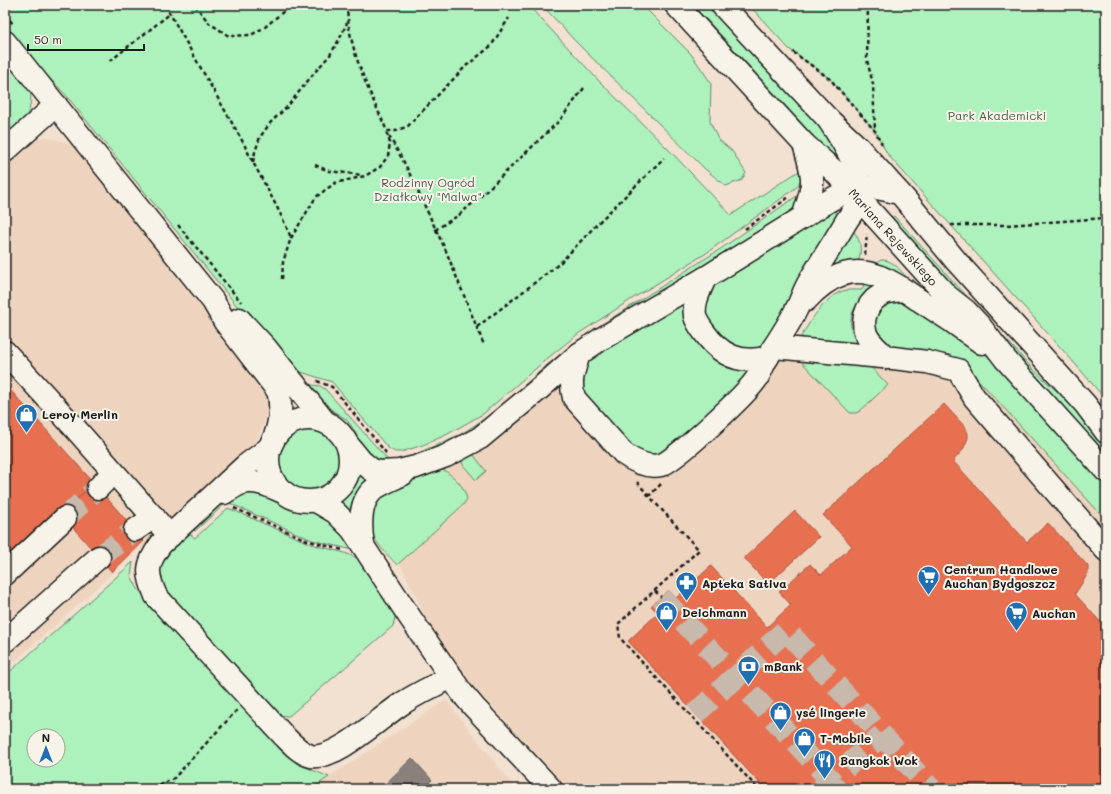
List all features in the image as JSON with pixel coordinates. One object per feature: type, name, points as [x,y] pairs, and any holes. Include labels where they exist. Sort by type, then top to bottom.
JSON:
[{"type":"street","name":"Mariana Rejewskiego","points":[[676,5],[804,144],[856,192],[872,231],[966,311],[980,326],[1006,360],[1106,472]]},
{"type":"street","points":[[722,5],[828,119],[859,148],[916,212],[957,262],[1085,404],[1106,432]]},
{"type":"street","points":[[5,42],[213,301],[225,322],[278,391],[281,405],[277,427],[268,459],[270,472],[276,484],[285,494]]},
{"type":"street","points":[[5,150],[56,105]]},
{"type":"street","points":[[579,354],[571,382],[571,389],[574,398],[624,454],[638,463],[653,466],[662,464],[669,460],[713,423],[756,379],[797,309],[808,283],[849,218],[856,192],[856,169],[848,152],[828,119]]},
{"type":"street","points":[[804,144],[811,171],[812,183],[804,217]]},
{"type":"street","points":[[367,551],[360,522],[366,499],[377,487],[480,438],[579,354],[601,339],[705,278],[832,199],[876,187],[899,193]]},
{"type":"street","points":[[797,309],[826,281],[840,274],[861,272],[874,274],[903,290],[1006,360]]},
{"type":"street","points":[[705,278],[695,302],[695,317],[706,336],[726,354],[734,358],[754,359],[771,352],[887,358],[927,362],[958,370],[974,397],[1106,550]]},
{"type":"street","points":[[887,358],[872,343],[866,334],[864,320],[869,305],[878,296],[886,292],[903,290]]},
{"type":"street","points":[[213,301],[239,318],[266,348],[325,422]]},
{"type":"street","points":[[5,352],[69,421],[106,480],[154,517],[170,536]]},
{"type":"street","points":[[217,504],[246,465],[271,446],[277,435],[287,426],[299,421],[312,419],[325,422],[335,428],[361,461],[372,470],[380,472],[399,471],[435,460]]},
{"type":"street","points":[[348,445],[350,469],[338,490],[328,497],[316,501],[305,501],[295,499],[268,485],[255,482],[242,483],[217,504],[170,536],[161,544],[154,554],[149,567],[149,579],[156,596],[248,698],[296,748],[311,756],[326,754],[338,749],[403,703],[452,677]]},
{"type":"street","points":[[316,501],[335,512],[352,529],[474,707],[551,789]]},
{"type":"street","points":[[134,530],[154,517]]},
{"type":"street","points":[[5,574],[65,518]]},
{"type":"street","points":[[5,642],[99,556]]},
{"type":"path","points":[[166,5],[244,144],[253,164],[274,199],[291,238]]},
{"type":"path","points":[[195,5],[209,23],[229,36],[251,36],[265,27],[291,5]]},
{"type":"path","points":[[282,279],[283,262],[291,238],[316,197],[335,183],[365,176],[380,167],[388,156],[390,143],[361,74],[352,46],[347,22],[347,5]]},
{"type":"path","points":[[868,5],[867,60],[873,84],[875,131]]},
{"type":"path","points":[[110,61],[171,13]]},
{"type":"path","points":[[386,131],[396,131],[408,126],[466,66],[491,46],[509,18]]},
{"type":"path","points":[[253,164],[254,152],[260,136],[271,122],[288,107],[330,55],[347,22]]},
{"type":"path","points":[[435,230],[459,215],[560,120],[584,88]]},
{"type":"path","points":[[386,131],[405,164],[460,283],[484,345]]},
{"type":"path","points":[[477,327],[559,264],[600,220],[664,158]]},
{"type":"path","points":[[314,165],[329,171],[365,176]]},
{"type":"path","points":[[744,230],[799,190],[802,183],[812,183]]},
{"type":"path","points":[[849,218],[853,223],[872,231],[861,272]]},
{"type":"path","points":[[950,225],[1006,225],[1106,218]]},
{"type":"path","points":[[291,380],[299,375],[332,387],[388,455],[392,456]]},
{"type":"path","points":[[665,481],[648,496],[699,550],[618,624],[620,638],[758,789]]},
{"type":"path","points":[[217,504],[309,541],[367,551]]},
{"type":"path","points":[[655,591],[661,597]]},
{"type":"path","points":[[154,789],[174,778],[248,698]]},
{"type":"path","points":[[692,717],[695,714]]},
{"type":"shaded area","name":"Leroy Merlin","points":[[46,137],[72,144],[263,379],[271,405],[254,447],[5,670],[5,165],[35,139]]},
{"type":"shaded area","name":"Centrum Handlowe Auchan Bydgoszcz","points":[[767,334],[944,343],[1106,510],[1106,789],[569,789],[465,677],[428,622],[387,536],[432,482],[562,383]]},
{"type":"shaded area","points":[[446,700],[516,789],[311,789]]},
{"type":"green space","name":"Rodzinny Ogród Działkowy \"Malwa\"","points":[[5,5],[528,5],[600,82],[671,152],[731,215],[799,171],[801,179],[797,187],[705,254],[578,334],[483,414],[446,435],[423,445],[401,452],[395,452],[388,448],[332,382],[298,371],[293,375],[65,94],[19,47],[5,30]]},
{"type":"green space","points":[[542,5],[642,5],[691,54],[711,83],[710,122],[718,139],[732,151],[746,173],[742,180],[726,186],[705,169],[576,42]]},
{"type":"green space","points":[[692,5],[708,5],[750,46],[833,139],[847,173],[708,21]]},
{"type":"green space","name":"Park Akademicki","points":[[749,5],[1106,5],[1106,400],[888,155],[875,131],[830,79],[789,49]]},
{"type":"green space","points":[[5,57],[30,90],[31,97],[29,110],[22,122],[12,131],[5,134]]},
{"type":"green space","points":[[804,191],[798,205],[792,211],[467,434],[403,463],[391,465],[372,459],[360,444],[355,431],[346,419],[327,407],[305,384],[320,386],[325,389],[389,461],[400,461],[461,434],[492,414],[547,365],[596,328],[722,248]]},
{"type":"green space","points":[[835,211],[842,218],[762,352],[738,351],[706,325],[706,290],[736,270]]},
{"type":"green space","points":[[894,216],[1033,369],[1076,409],[1106,446],[1106,459],[889,220]]},
{"type":"green space","points":[[850,227],[857,236],[860,246],[860,256],[856,267],[821,275]]},
{"type":"green space","points":[[881,260],[886,260],[894,264],[910,281],[913,279],[929,296],[933,293],[960,314],[970,326],[889,274],[870,267]]},
{"type":"green space","points":[[865,281],[876,284],[856,305],[851,318],[852,332],[860,349],[797,344],[820,309],[831,297],[843,291],[862,290]]},
{"type":"green space","points":[[685,299],[688,313],[752,366],[738,387],[661,455],[640,457],[580,399],[584,361]]},
{"type":"green space","points":[[902,299],[979,349],[1000,367],[1106,484],[1106,520],[962,362],[950,355],[891,347],[879,340],[873,323],[880,306]]},
{"type":"green space","points":[[796,356],[868,364],[888,385],[860,411],[850,413]]},
{"type":"green space","points":[[303,426],[315,426],[332,435],[339,446],[341,458],[339,470],[332,481],[315,490],[303,490],[291,485],[282,476],[277,464],[277,452],[282,440],[291,431]]},
{"type":"green space","points":[[473,454],[486,471],[476,480],[463,465],[461,459]]},
{"type":"green space","points":[[444,470],[461,486],[467,499],[463,505],[397,565],[380,546],[372,533],[371,519],[374,504],[380,496],[410,479],[429,472]]},
{"type":"green space","points":[[361,471],[370,476],[352,516],[339,502],[351,492]]},
{"type":"green space","points":[[243,487],[295,510],[324,515],[355,544],[349,549],[312,540],[227,502],[195,531],[194,530],[236,490]]},
{"type":"green space","points":[[228,508],[311,544],[345,553],[360,559],[396,613],[393,626],[289,716],[274,715],[164,593],[160,582],[160,565],[168,552],[189,533],[195,538]]},
{"type":"green space","points":[[133,562],[131,576],[138,589],[296,763],[329,777],[311,789],[5,789],[5,676]]},
{"type":"building: Handel","name":"Leroy Merlin","points":[[5,384],[94,483],[5,566]]},
{"type":"building: Handel","name":"Centrum Handlowe Auchan Bydgoszcz","points":[[944,404],[966,428],[968,434],[963,450],[953,461],[1027,542],[1048,523],[1088,566],[1088,573],[1075,594],[1106,628],[1106,789],[765,789],[628,641],[658,613],[651,606],[669,590],[676,598],[711,566],[767,627],[791,605],[779,592],[810,564],[821,575],[852,546],[823,515]]},
{"type":"building: Handel","points":[[94,483],[144,541],[112,572],[61,514]]},
{"type":"building: Handel","points":[[795,511],[819,537],[768,584],[744,558]]},
{"type":"building: Przemysł","points":[[412,758],[432,780],[423,789],[380,789]]},
{"type":"tunnel","points":[[65,518],[98,488]]},
{"type":"tunnel","points":[[99,557],[135,530]]},
{"type":"tunnel","points":[[661,597],[839,789]]},
{"type":"tunnel","points":[[695,714],[786,630],[931,789]]},
{"type":"tunnel","points":[[821,789],[882,735]]},
{"type":"place","name":"Leroy Merlin","points":[[27,434]]},
{"type":"place","name":"Centrum Handlowe Auchan Bydgoszcz","points":[[929,596]]},
{"type":"place","name":"Apteka Sativa","points":[[686,602]]},
{"type":"place","name":"Deichmann","points":[[666,632]]},
{"type":"place","name":"Auchan","points":[[1017,632]]},
{"type":"place","name":"mBank","points":[[749,686]]},
{"type":"place","name":"ysé lingerie","points":[[780,732]]},
{"type":"place","name":"T-Mobile","points":[[804,758]]},
{"type":"place","name":"Bangkok Wok","points":[[825,780]]}]
